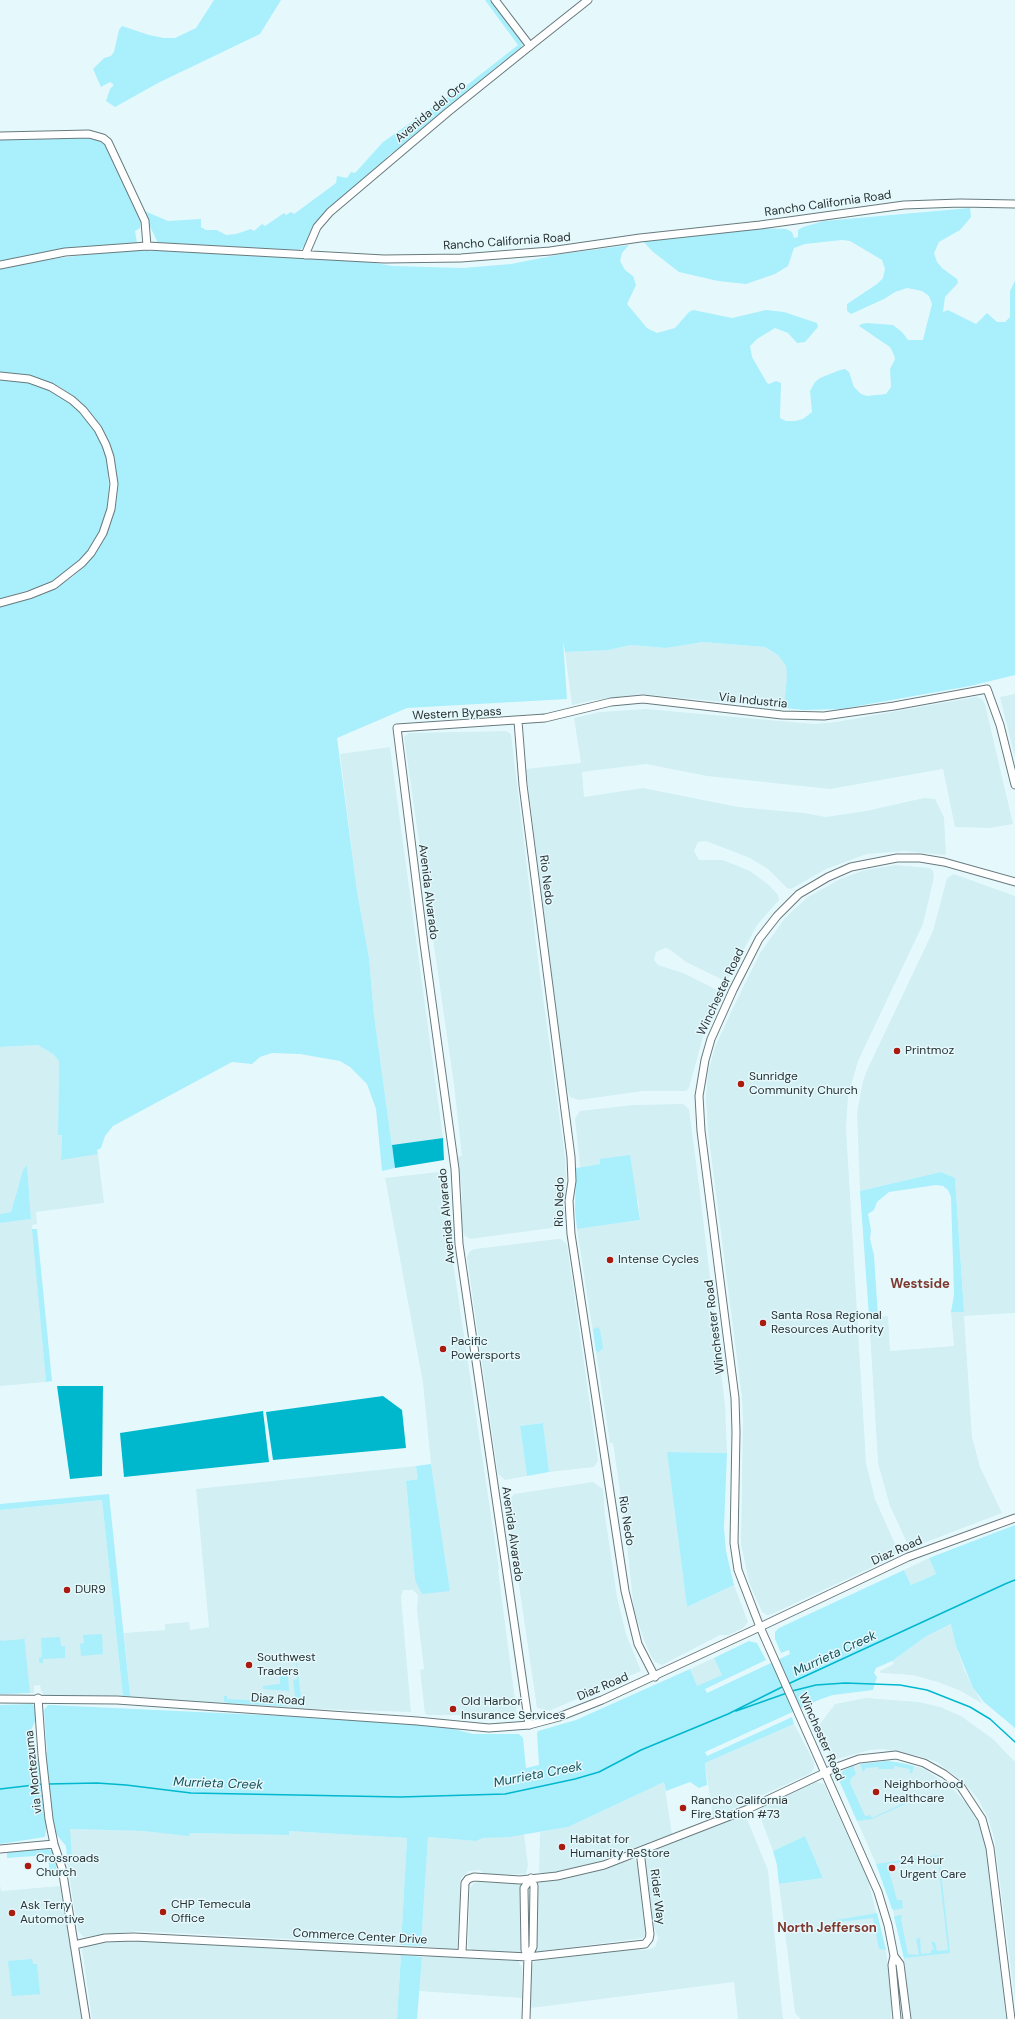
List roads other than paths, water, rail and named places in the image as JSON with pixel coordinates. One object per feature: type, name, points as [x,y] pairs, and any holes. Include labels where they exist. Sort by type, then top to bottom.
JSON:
[{"type":"street","points":[[495,0],[530,46]]},
{"type":"street","name":"Avenida del Oro","points":[[305,255],[317,227],[330,212],[448,112],[588,0]]},
{"type":"street","points":[[0,136],[89,134],[103,138],[108,142],[145,221],[147,246]]},
{"type":"street","name":"Rancho California Road","points":[[0,265],[66,252],[147,246],[305,255],[428,259],[519,254],[590,246],[668,234],[760,225],[904,205],[960,203],[1015,204]]},
{"type":"street","points":[[0,376],[30,379],[51,387],[72,400],[83,410],[98,429],[106,445],[110,457],[114,484],[111,509],[103,533],[91,553],[82,563],[54,584],[0,603]]},
{"type":"street","name":"Via Industria","points":[[518,721],[545,718],[611,702],[643,699],[782,715],[824,716],[901,705],[987,689],[1000,725],[1015,785]]},
{"type":"street","name":"Western Bypass","points":[[397,728],[518,721]]},
{"type":"street","name":"Rio Nedo","points":[[518,721],[523,785],[571,1157],[572,1181],[569,1201],[571,1234],[627,1604],[638,1644],[655,1677]]},
{"type":"street","name":"Avenida Alvarado","points":[[397,728],[426,959],[455,1169],[459,1244],[529,1725]]},
{"type":"street","name":"Winchester Road","points":[[897,2019],[892,1965],[894,1956],[888,1925],[878,1892],[760,1627],[740,1577],[734,1543],[736,1432],[735,1398],[701,1131],[699,1096],[705,1060],[711,1039],[733,990],[756,944],[766,928],[799,894],[828,877],[865,863],[909,858],[944,862],[1015,882]]},
{"type":"street","name":"Diaz Road","points":[[0,1699],[38,1698],[117,1700],[417,1721],[489,1728],[529,1725],[559,1717],[655,1677],[908,1557],[1015,1518]]},
{"type":"street","name":"via Montezuma","points":[[38,1698],[42,1755],[54,1844]]},
{"type":"street","points":[[462,1953],[465,1883],[468,1879],[474,1877],[492,1879],[557,1876],[604,1865],[748,1809],[825,1772],[857,1760],[896,1755],[924,1763],[944,1774],[962,1787],[982,1819],[987,1833],[1011,2019]]},
{"type":"street","points":[[0,1849],[54,1844],[62,1868],[86,2019]]},
{"type":"street","name":"Rider Way","points":[[640,1851],[650,1934],[649,1939],[645,1944]]},
{"type":"street","points":[[526,2019],[528,1957],[525,1950],[524,1888],[531,1878]]},
{"type":"street","name":"Commerce Center Drive","points":[[74,1945],[105,1938],[134,1937],[528,1957],[645,1944]]},
{"type":"street","name":"Winchester Road","points":[[894,1956],[900,1964],[907,2019]]},
{"type":"water","points":[[443,1138],[444,1160],[395,1168],[392,1145]]},
{"type":"water","points":[[57,1386],[103,1386],[102,1476],[70,1479]]},
{"type":"water","points":[[383,1396],[402,1410],[406,1448],[273,1460],[266,1412]]},
{"type":"water","points":[[263,1411],[269,1462],[124,1477],[120,1433]]},
{"type":"waterway","name":"Murrieta Creek","points":[[788,1684],[1015,1580]]},
{"type":"waterway","points":[[792,1691],[816,1685],[845,1683],[900,1685],[927,1690],[970,1707],[990,1719],[1015,1742]]},
{"type":"waterway","name":"Murrieta Creek","points":[[48,1784],[97,1783],[191,1793],[400,1797],[505,1794],[575,1779],[599,1772],[641,1750],[728,1714],[784,1686]]},
{"type":"waterway","points":[[736,1711],[787,1693]]},
{"type":"waterway","name":"Murrieta Creek","points":[[0,1789],[43,1784]]},
{"type":"place","name":"Printmoz","points":[[897,1051]]},
{"type":"place","name":"Sunridge Community Church","points":[[741,1084]]},
{"type":"place","name":"Intense Cycles","points":[[610,1260]]},
{"type":"place","name":"Santa Rosa Regional Resources Authority","points":[[763,1323]]},
{"type":"place","name":"Pacific Powersports","points":[[443,1349]]},
{"type":"place","name":"DUR9","points":[[67,1590]]},
{"type":"place","name":"Southwest Traders","points":[[249,1665]]},
{"type":"place","name":"Old Harbor Insurance Services","points":[[453,1709]]},
{"type":"place","name":"Neighborhood Healthcare","points":[[876,1792]]},
{"type":"place","name":"Rancho California Fire Station #73","points":[[683,1808]]},
{"type":"place","name":"Habitat for Humanity ReStore","points":[[562,1847]]},
{"type":"place","name":"Crossroads Church","points":[[28,1866]]},
{"type":"place","name":"24 Hour Urgent Care","points":[[892,1868]]},
{"type":"place","name":"CHP Temecula Office","points":[[163,1912]]},
{"type":"place","name":"Ask Terry Automotive","points":[[12,1913]]},
{"type":"district","name":"Westside","points":[[920,1285]]},
{"type":"district","name":"North Jefferson","points":[[827,1929]]}]
